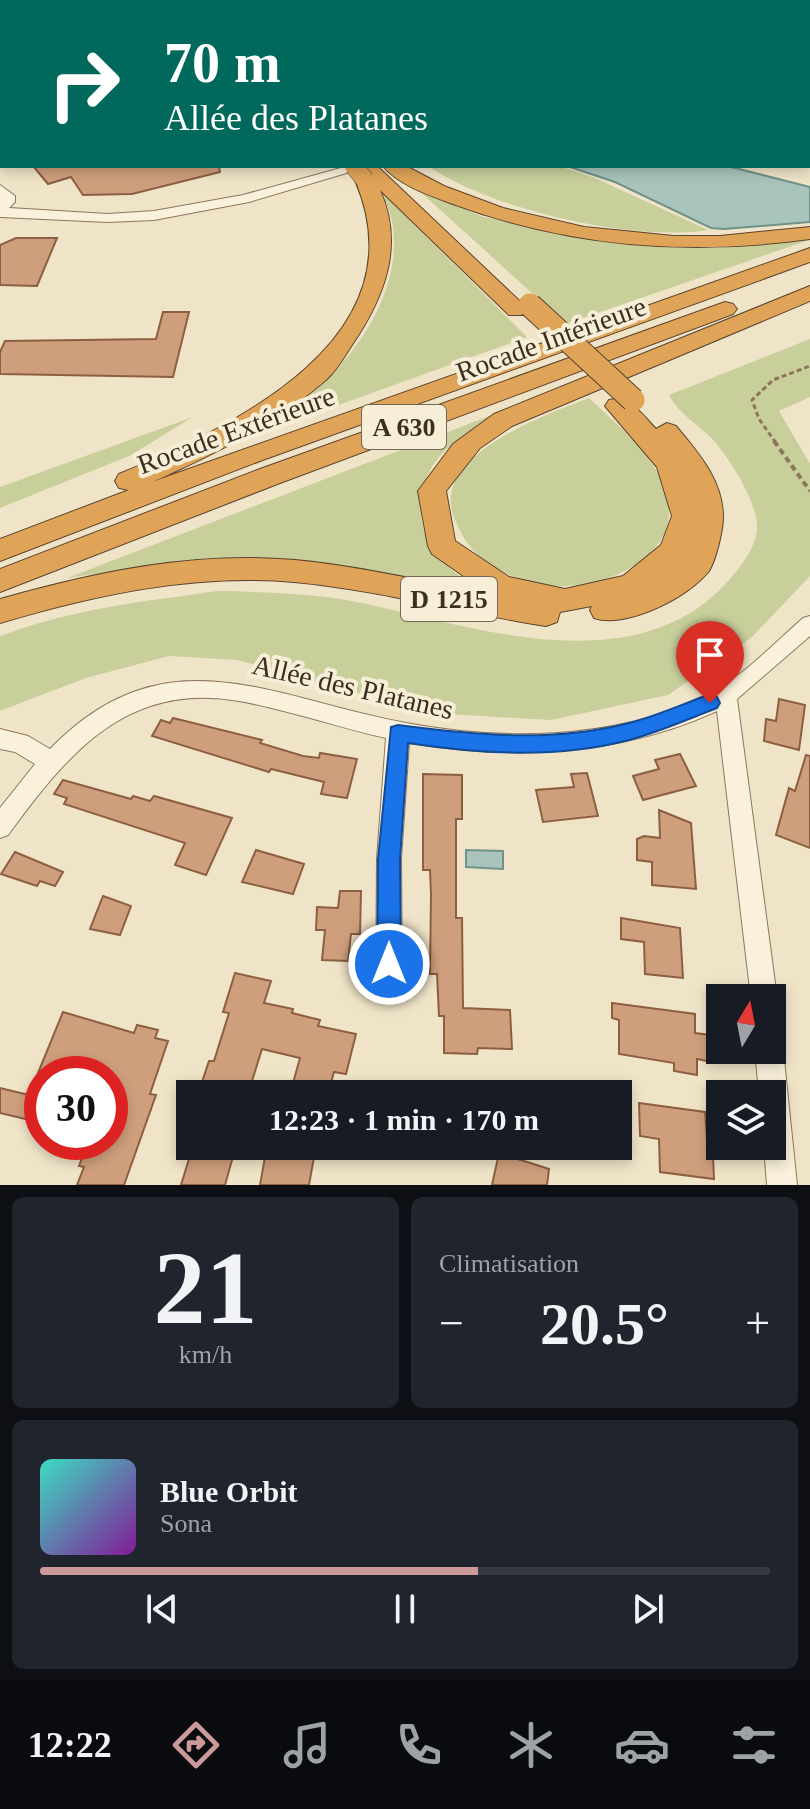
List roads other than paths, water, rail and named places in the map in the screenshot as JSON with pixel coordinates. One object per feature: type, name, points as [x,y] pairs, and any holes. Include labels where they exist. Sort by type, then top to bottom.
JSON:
[{"type":"highway","points":[[375,170],[422,184],[488,212],[580,233],[688,243],[732,243],[810,233]]},
{"type":"highway","points":[[375,170],[523,308],[626,403],[670,465],[686,516],[673,551],[632,585],[565,601],[501,587],[442,546],[432,491],[458,452],[478,434],[810,293]]},
{"type":"highway","points":[[0,548],[18,527],[155,470],[246,426],[321,371],[354,326],[371,295],[382,253],[375,170]]},
{"type":"highway","name":"Rocade Extérieure","points":[[0,548],[810,255]]},
{"type":"highway","name":"Rocade Intérieure","points":[[0,581],[270,476],[810,278]]},
{"type":"highway","name":"D 1215","points":[[0,611],[136,578],[228,571],[292,571],[377,584],[473,605],[569,618],[649,600],[697,565],[709,517],[699,473],[665,430],[626,403]]},
{"type":"street","points":[[2,202],[32,212],[121,218],[212,206],[375,170]]},
{"type":"street","name":"Allée des Platanes","points":[[0,827],[81,732],[117,708],[154,693],[192,687],[229,689],[398,733],[477,744],[557,743],[640,728],[726,695],[810,624]]},
{"type":"street","points":[[726,695],[762,984]]},
{"type":"street","points":[[389,990],[389,859],[398,733]]},
{"type":"street","points":[[0,739],[20,743],[53,763]]},
{"type":"street","points":[[770,1064],[782,1185]]},
{"type":"water","points":[[573,168],[735,168],[810,187],[810,222],[711,228],[615,182]]},
{"type":"water","points":[[466,850],[503,851],[503,869],[466,867]]}]
